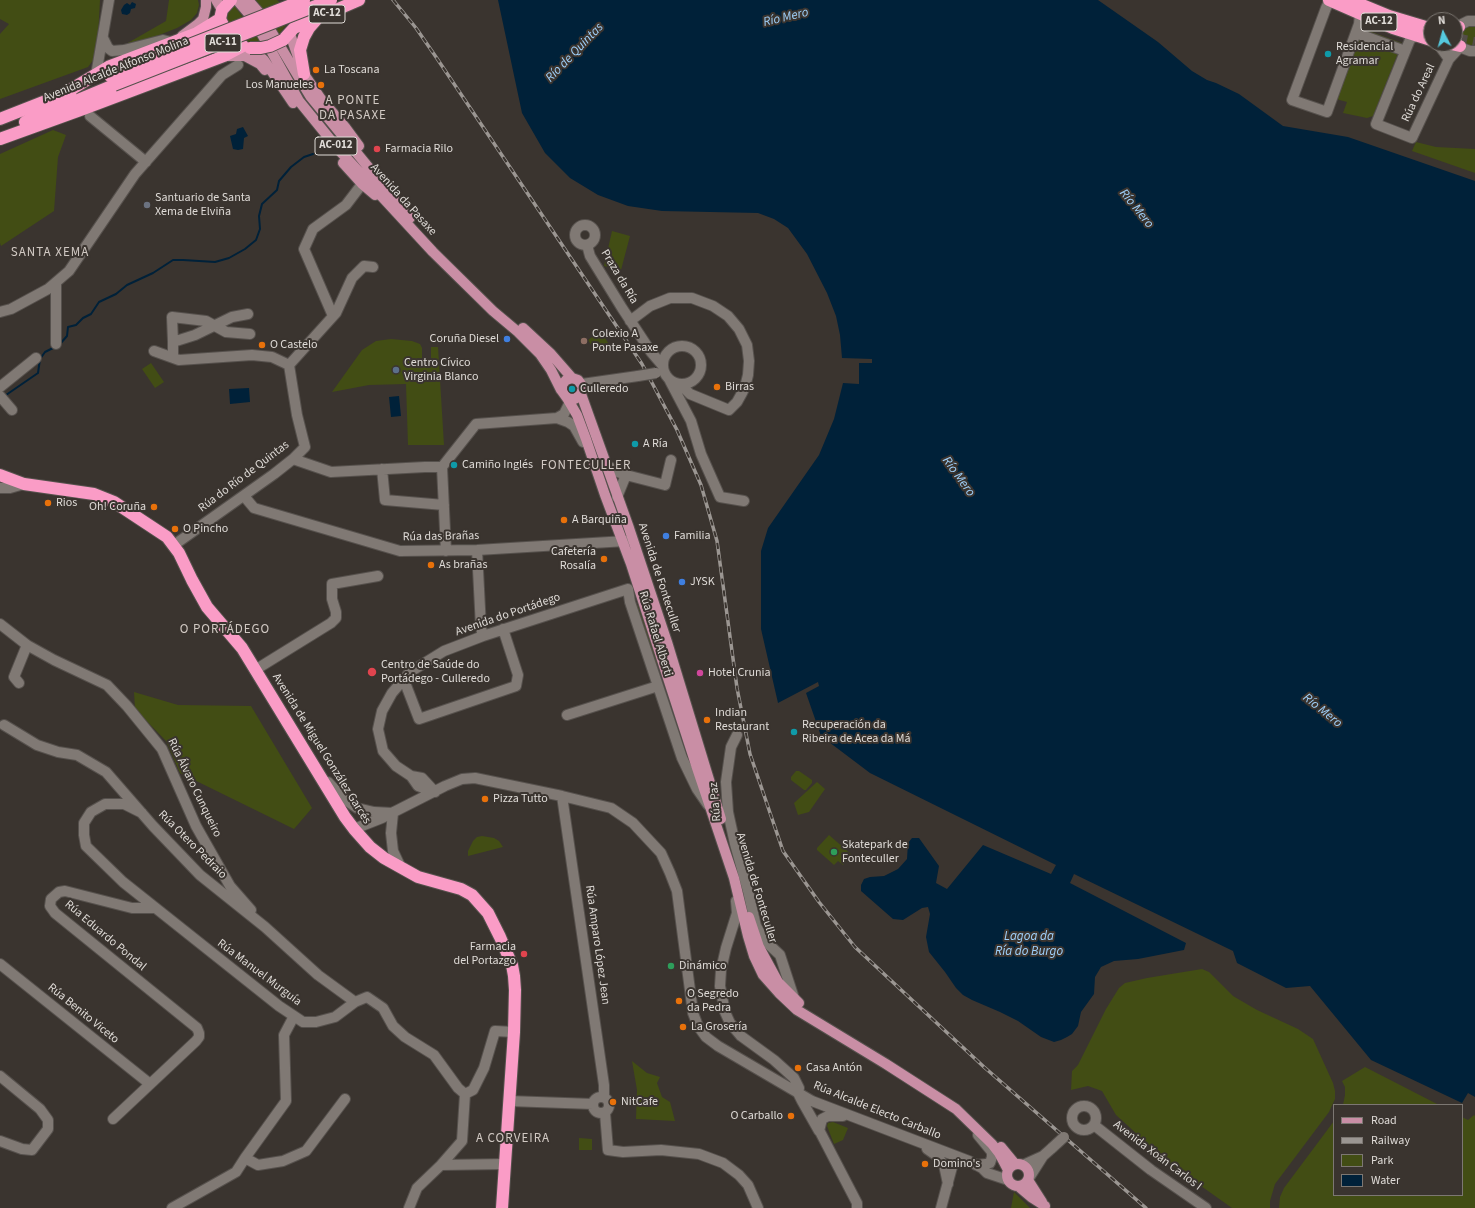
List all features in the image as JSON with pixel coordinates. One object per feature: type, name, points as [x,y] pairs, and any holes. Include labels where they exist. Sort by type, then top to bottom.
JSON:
[{"type":"highway","name":"AC-11","points":[[0,112],[96,75],[110,66],[197,33],[231,0]]},
{"type":"highway","points":[[286,0],[293,10],[289,34]]},
{"type":"highway","name":"Avenida Alcalde Alfonso Molina","points":[[0,132],[112,81],[304,0]]},
{"type":"highway","name":"Avenida Alcalde Alfonso Molina","points":[[0,119],[65,93],[112,81],[332,0]]},
{"type":"highway","name":"AC-12","points":[[289,34],[320,17],[359,0]]},
{"type":"highway","name":"AC-12","points":[[1333,0],[1377,17],[1423,30]]},
{"type":"highway","name":"AC-12","points":[[1333,0],[1360,14],[1393,28],[1416,36],[1423,34]]},
{"type":"highway","name":"AC-12","points":[[1350,0],[1423,29]]},
{"type":"highway","name":"AC-12","points":[[1359,0],[1392,13],[1423,28]]},
{"type":"highway","name":"AC-11","points":[[220,10],[226,33],[236,42],[246,47],[261,48],[270,46],[289,34]]},
{"type":"highway","points":[[304,74],[300,50],[304,37],[309,28],[320,17]]},
{"type":"highway","name":"AC-11","points":[[144,85],[246,47]]},
{"type":"highway","points":[[65,93],[96,75]]},
{"type":"highway","points":[[0,132],[144,85]]},
{"type":"highway","points":[[0,139],[144,85]]},
{"type":"highway","points":[[0,112],[46,101]]},
{"type":"highway","points":[[0,469],[31,480],[66,489]]},
{"type":"highway","points":[[0,477],[24,484],[66,489]]},
{"type":"highway","name":"Avenida de Miguel González Garcés","points":[[66,489],[94,494],[114,502],[167,537],[174,545],[207,607],[242,648],[345,818],[354,829],[370,847],[384,858],[401,868],[428,880],[461,889],[472,895],[488,913],[512,966],[514,976],[514,1032],[502,1208]]},
{"type":"main road","points":[[174,42],[198,24],[202,19],[206,7],[206,0]]},
{"type":"main road","name":"Avenida da Pasaxe","points":[[237,0],[254,20],[299,101],[338,149],[411,224]]},
{"type":"main road","name":"Avenida da Pasaxe","points":[[248,0],[262,16],[310,96],[366,163],[433,252],[495,308]]},
{"type":"main road","points":[[289,34],[304,74],[321,99],[358,144],[366,163]]},
{"type":"main road","points":[[246,47],[264,60],[304,118],[362,184],[411,224]]},
{"type":"main road","points":[[224,56],[245,56],[260,64],[279,82]]},
{"type":"main road","points":[[495,308],[540,343],[572,378],[578,380],[582,389],[575,399],[566,397],[564,381],[572,378]]},
{"type":"main road","name":"Avenida de Fonteculler","points":[[495,308],[540,354],[566,397],[586,439],[624,542],[636,585],[646,610],[693,757],[734,878],[754,956],[764,975],[779,993],[800,1004],[892,1062],[962,1109],[992,1137],[1012,1170]]},
{"type":"main road","name":"Avenida de Fonteculler","points":[[582,389],[606,465],[667,642],[759,947],[771,971],[797,1010],[886,1064],[956,1109],[992,1144],[1012,1170]]},
{"type":"main road","points":[[682,690],[693,747],[693,757]]},
{"type":"main road","points":[[1012,1170],[1028,1170],[1028,1179],[1046,1207],[1030,1197],[1018,1186],[1012,1184],[1012,1170]]},
{"type":"main road","points":[[1018,1186],[1024,1184],[1028,1179]]},
{"type":"street","points":[[96,75],[109,0]]},
{"type":"street","points":[[1333,0],[1326,8],[1292,100],[1326,112],[1356,33],[1360,20],[1360,14]]},
{"type":"street","points":[[1464,24],[1475,12]]},
{"type":"street","points":[[1356,33],[1405,51],[1410,39],[1416,36]]},
{"type":"street","points":[[103,38],[108,48],[112,51],[124,50],[163,40],[174,42]]},
{"type":"street","points":[[1463,49],[1467,51],[1475,51]]},
{"type":"street","name":"Rúa do Areal","points":[[1405,51],[1376,124],[1412,138],[1453,52]]},
{"type":"street","name":"Rúa do Areal","points":[[1444,52],[1449,59]]},
{"type":"street","points":[[0,312],[11,309],[48,289],[69,271],[135,174],[222,75],[238,65]]},
{"type":"street","points":[[90,116],[146,162]]},
{"type":"street","points":[[333,316],[304,249],[313,229],[346,205],[362,184]]},
{"type":"street","name":"Praza da Ría","points":[[587,245],[590,256],[630,321],[651,352],[661,370],[670,381],[680,384],[690,394],[729,410],[737,402],[745,386],[748,375],[749,361],[747,345],[739,329],[728,316],[713,306],[692,298],[670,298],[650,306],[630,321]]},
{"type":"street","points":[[154,351],[179,360],[252,355],[272,357],[289,365],[333,316],[352,278],[364,266],[373,268]]},
{"type":"street","points":[[56,283],[56,344]]},
{"type":"street","points":[[173,342],[195,335],[232,317],[248,314]]},
{"type":"street","points":[[173,358],[172,317],[206,321],[226,332],[250,334]]},
{"type":"street","points":[[582,389],[661,370],[666,355],[675,347],[687,346],[697,353],[701,363],[699,374],[691,382],[680,384]]},
{"type":"street","points":[[0,387],[36,358]]},
{"type":"street","name":"Rúa do Río de Quintas","points":[[174,545],[244,496],[293,459],[305,447],[297,415],[289,365]]},
{"type":"street","points":[[670,381],[691,421],[701,454],[720,497],[744,500]]},
{"type":"street","points":[[0,396],[12,410]]},
{"type":"street","points":[[557,418],[564,414],[566,397]]},
{"type":"street","points":[[446,551],[442,468],[476,424],[557,418],[568,422],[579,432],[589,457],[599,475]]},
{"type":"street","points":[[293,459],[331,472],[425,467],[442,468]]},
{"type":"street","points":[[606,465],[626,475],[665,486],[671,460]]},
{"type":"street","points":[[382,469],[385,500],[444,506]]},
{"type":"street","points":[[617,497],[626,475]]},
{"type":"street","points":[[0,488],[10,488],[24,484]]},
{"type":"street","name":"Rúa das Brañas","points":[[244,496],[254,508],[400,551],[478,550],[624,542]]},
{"type":"street","name":"Avenida de Fonteculler","points":[[623,512],[624,542],[636,585]]},
{"type":"street","points":[[446,531],[458,550]]},
{"type":"street","points":[[478,550],[481,628],[483,636]]},
{"type":"street","points":[[255,670],[331,623],[336,618],[336,612],[332,599],[332,584],[378,576]]},
{"type":"street","points":[[636,585],[659,634],[667,642]]},
{"type":"street","name":"Avenida do Portádego","points":[[435,792],[418,786],[411,776],[396,766],[383,752],[378,729],[382,711],[392,692],[410,672],[444,651],[503,629],[636,585]]},
{"type":"street","name":"Rúa Rafael Alberti","points":[[636,585],[630,602],[682,758],[697,789],[710,807]]},
{"type":"street","name":"Rúa Álvaro Cunqueiro","points":[[0,624],[27,645],[108,685],[127,706],[162,749],[196,826],[230,886],[265,927]]},
{"type":"street","points":[[404,680],[419,719],[516,686],[518,675],[503,629]]},
{"type":"street","points":[[19,683],[14,677],[27,645]]},
{"type":"street","name":"Rúa Rafael Alberti","points":[[567,715],[658,686]]},
{"type":"street","name":"Rúa Otero Pedraio","points":[[4,725],[37,745],[58,752],[77,755],[106,772],[200,875],[265,927],[318,974],[355,1002]]},
{"type":"street","name":"Rúa Paz","points":[[737,735],[731,748],[726,782],[728,812],[756,926],[764,940],[780,955],[784,964],[790,999]]},
{"type":"street","points":[[307,755],[331,786],[344,799],[358,808],[393,813],[391,833],[394,851],[401,868]]},
{"type":"street","points":[[682,758],[693,757]]},
{"type":"street","points":[[411,776],[413,802]]},
{"type":"street","name":"Rúa Alcalde Electo Carballo","points":[[354,829],[372,823],[462,779],[475,778],[611,808],[633,822],[661,853],[677,891],[692,1013],[698,1026],[706,1037],[718,1046],[812,1101],[916,1140],[979,1167],[1012,1170]]},
{"type":"street","name":"Rúa Amparo López Jean","points":[[562,796],[604,1085],[604,1097]]},
{"type":"street","name":"Rúa Manuel Murguía","points":[[142,813],[124,804],[105,804],[91,812],[84,823],[86,846],[123,882],[155,908],[279,1006],[303,1022],[316,1022],[336,1017],[355,1002]]},
{"type":"street","points":[[734,878],[733,891],[737,912],[721,970],[720,986],[725,1012],[730,1023],[741,1036],[774,1060],[794,1078],[799,1088],[798,1093],[806,1110],[819,1130],[857,1203],[857,1208]]},
{"type":"street","name":"Rúa Eduardo Pondal","points":[[150,1084],[196,1041],[199,1037],[197,1028],[55,913],[50,906],[51,899],[54,895],[65,891],[132,908],[155,908]]},
{"type":"street","points":[[748,936],[768,974],[771,971],[779,973],[784,964]]},
{"type":"street","name":"Rúa Benito Viceto","points":[[0,964],[150,1084]]},
{"type":"street","points":[[355,1002],[367,997],[383,1008],[393,1026],[405,1037],[434,1054],[464,1094],[462,1141],[441,1165],[417,1188],[409,1208]]},
{"type":"street","points":[[172,1208],[236,1172],[286,1101],[284,1036],[294,1016]]},
{"type":"street","points":[[464,1094],[473,1090],[484,1068],[496,1031],[514,1032]]},
{"type":"street","points":[[0,1076],[40,1109],[48,1120],[48,1129],[32,1150],[22,1149],[0,1141]]},
{"type":"street","points":[[113,1119],[150,1084]]},
{"type":"street","points":[[598,1097],[604,1097],[610,1105],[608,1111],[600,1114],[595,1111],[593,1104],[598,1097]]},
{"type":"street","points":[[245,1158],[258,1164],[284,1161],[306,1151],[345,1099]]},
{"type":"street","points":[[509,1101],[593,1104]]},
{"type":"street","points":[[819,1130],[818,1119],[821,1104]]},
{"type":"street","points":[[1079,1106],[1087,1106],[1094,1110],[1096,1114],[1096,1121],[1094,1125],[1087,1130],[1075,1125],[1072,1114],[1076,1108],[1079,1106]]},
{"type":"street","points":[[956,1109],[992,1152],[990,1162],[979,1167]]},
{"type":"street","points":[[605,1113],[608,1150],[623,1152],[661,1150],[699,1154],[723,1163],[739,1175],[748,1185],[758,1208]]},
{"type":"street","points":[[819,1130],[822,1119],[828,1116],[858,1119]]},
{"type":"street","points":[[1028,1179],[1043,1156],[1075,1125]]},
{"type":"street","name":"Avenida Xoán Carlos I","points":[[1094,1125],[1151,1170],[1206,1208]]},
{"type":"street","points":[[916,1140],[937,1156],[944,1165],[948,1184]]},
{"type":"street","points":[[941,1208],[955,1156]]},
{"type":"street","points":[[1012,1170],[1043,1156]]},
{"type":"street","points":[[441,1165],[505,1164]]},
{"type":"green space","points":[[0,0],[100,0],[97,55],[88,67],[0,99],[0,34],[9,24],[0,19]]},
{"type":"green space","points":[[169,0],[198,0],[199,5],[197,13],[191,20],[177,28],[154,37],[126,44],[166,21]]},
{"type":"green space","points":[[256,0],[277,0],[283,5],[288,14],[287,24],[279,34]]},
{"type":"green space","points":[[233,4],[260,41],[250,42],[244,40],[227,23],[227,13]]},
{"type":"green space","points":[[1475,25],[1475,48],[1463,44],[1464,26]]},
{"type":"green space","points":[[1361,28],[1402,43],[1373,116],[1367,118],[1343,113],[1347,102],[1336,99]]},
{"type":"green space","points":[[53,130],[66,135],[58,157],[54,211],[1,246],[0,154]]},
{"type":"green space","points":[[1416,142],[1436,147],[1475,149],[1475,173],[1412,151]]},
{"type":"green space","points":[[612,231],[630,236],[621,270],[604,266]]},
{"type":"green space","points":[[601,331],[611,348],[599,352],[588,340]]},
{"type":"green space","points":[[391,339],[412,341],[420,344],[422,348],[422,359],[431,359],[431,347],[438,347],[444,445],[408,445],[406,384],[369,385],[332,392],[362,350],[376,341]]},
{"type":"green space","points":[[151,363],[164,382],[155,388],[142,369]]},
{"type":"green space","points":[[633,599],[638,606],[658,664],[655,665]]},
{"type":"green space","points":[[134,692],[178,705],[251,706],[312,808],[294,829],[180,773],[166,741],[135,709]]},
{"type":"green space","points":[[796,771],[799,771],[812,780],[812,783],[806,790],[791,780],[791,777]]},
{"type":"green space","points":[[817,782],[825,789],[809,812],[798,815],[794,803]]},
{"type":"green space","name":"Skatepark de Fonteculler","points":[[829,835],[852,855],[843,865],[838,861],[834,865],[817,850],[817,848]]},
{"type":"green space","points":[[482,836],[494,838],[499,841],[503,847],[468,856],[468,851],[473,841],[477,837]]},
{"type":"green space","points":[[1202,969],[1209,972],[1233,996],[1257,1010],[1298,1029],[1313,1039],[1333,1083],[1335,1099],[1329,1112],[1275,1184],[1270,1201],[1270,1208],[1232,1208],[1170,1164],[1116,1115],[1102,1091],[1088,1086],[1071,1090],[1072,1071],[1078,1065],[1106,1009],[1119,988],[1125,983]]},
{"type":"green space","points":[[632,1061],[647,1073],[660,1077],[657,1083],[662,1097],[670,1102],[675,1121],[636,1119],[637,1090]]},
{"type":"green space","points":[[1365,1067],[1437,1104],[1343,1104],[1345,1087],[1342,1081]]},
{"type":"green space","points":[[1474,1115],[1475,1116],[1475,1208],[1279,1208],[1280,1197],[1284,1188],[1333,1122],[1333,1196],[1463,1196],[1463,1118],[1468,1120]]},
{"type":"green space","points":[[833,1122],[848,1128],[843,1140],[834,1144],[827,1126],[828,1123]]},
{"type":"green space","points":[[579,1138],[592,1139],[592,1150],[579,1150]]},
{"type":"green space","points":[[1014,1192],[1030,1208],[1011,1208]]},
{"type":"water","points":[[498,0],[1098,0],[1158,42],[1192,71],[1207,80],[1239,94],[1283,126],[1348,137],[1475,181],[1475,1097],[1468,1093],[1462,1103],[1371,1060],[1310,986],[1286,988],[1237,963],[1233,951],[1074,874],[1070,883],[1186,943],[1184,950],[1138,959],[1114,961],[1101,967],[1095,977],[1094,994],[1081,1012],[1078,1026],[1072,1034],[1054,1042],[1041,1037],[1018,1021],[972,1000],[963,995],[956,988],[929,952],[926,937],[930,914],[928,907],[922,908],[903,920],[893,919],[861,891],[861,885],[864,879],[884,876],[898,869],[907,859],[908,843],[912,838],[919,838],[939,866],[936,883],[947,889],[983,845],[1051,874],[1056,865],[870,773],[821,736],[806,693],[819,686],[818,682],[778,703],[761,629],[761,551],[768,528],[819,455],[834,419],[843,383],[859,384],[859,363],[872,363],[872,359],[842,358],[840,335],[836,316],[827,293],[807,254],[788,228],[774,219],[758,213],[662,211],[628,206],[598,195],[570,178],[545,153],[522,113]]},
{"type":"water","points":[[132,2],[136,4],[135,8],[131,9],[130,13],[127,15],[122,14],[121,10],[124,5],[127,3],[130,5]]},
{"type":"water","points":[[243,127],[248,136],[244,138],[243,149],[233,149],[230,136],[236,134],[237,129]]},
{"type":"water","points":[[249,388],[250,402],[230,404],[229,389]]},
{"type":"water","points":[[399,396],[401,416],[391,417],[389,397]]},
{"type":"waterway","name":"Río de Quintas","points":[[60,344],[67,336],[68,327],[76,325],[83,318],[91,314],[99,302],[116,294],[127,285],[153,273],[173,260],[215,262],[229,258],[245,249],[256,240],[260,229],[259,216],[262,204],[277,190],[279,181],[291,167],[304,157],[313,154]]},
{"type":"waterway","name":"Río de Quintas","points":[[6,395],[38,373],[40,359],[45,352],[55,347]]},
{"type":"tunnel","points":[[1463,41],[1475,43]]},
{"type":"railway","points":[[393,0],[416,28],[436,57],[642,364],[677,430],[701,485],[717,541],[737,688],[750,754],[783,851],[819,902],[855,947],[984,1067],[1146,1208]]},
{"type":"place","name":"Residencial Agramar","points":[[1328,54]]},
{"type":"place","name":"La Toscana","points":[[316,70]]},
{"type":"place","name":"Los Manueles","points":[[321,85]]},
{"type":"place","name":"Farmacia Rilo","points":[[377,149]]},
{"type":"place","name":"Santuario de Santa Xema de Elviña","points":[[147,205]]},
{"type":"place","name":"Coruña Diesel","points":[[507,339]]},
{"type":"place","name":"Colexio A Ponte Pasaxe","points":[[584,341]]},
{"type":"place","name":"O Castelo","points":[[262,345]]},
{"type":"place","name":"Centro Cívico Virginia Blanco","points":[[396,370]]},
{"type":"place","name":"Birras","points":[[717,387]]},
{"type":"place","name":"Culleredo","points":[[572,389]]},
{"type":"place","name":"A Ría","points":[[635,444]]},
{"type":"place","name":"Camiño Inglés","points":[[454,465]]},
{"type":"place","name":"Rios","points":[[48,503]]},
{"type":"place","name":"Oh! Coruña","points":[[154,507]]},
{"type":"place","name":"A Barquiña","points":[[564,520]]},
{"type":"place","name":"O Pincho","points":[[175,529]]},
{"type":"place","name":"Familia","points":[[666,536]]},
{"type":"place","name":"Cafetería Rosalía","points":[[604,559]]},
{"type":"place","name":"As brañas","points":[[431,565]]},
{"type":"place","name":"JYSK","points":[[682,582]]},
{"type":"place","name":"Centro de Saúde do Portádego - Culleredo","points":[[372,672]]},
{"type":"place","name":"Hotel Crunia","points":[[700,673]]},
{"type":"place","name":"Indian Restaurant","points":[[707,720]]},
{"type":"place","name":"Recuperación da Ribeira de Acea da Má","points":[[794,732]]},
{"type":"place","name":"Pizza Tutto","points":[[485,799]]},
{"type":"place","name":"Skatepark de Fonteculler","points":[[834,852]]},
{"type":"place","name":"Farmacia del Portazgo","points":[[524,954]]},
{"type":"place","name":"Dinámico","points":[[671,966]]},
{"type":"place","name":"O Segredo da Pedra","points":[[679,1001]]},
{"type":"place","name":"La Grosería","points":[[683,1027]]},
{"type":"place","name":"Casa Antón","points":[[798,1068]]},
{"type":"place","name":"NitCafe","points":[[613,1102]]},
{"type":"place","name":"O Carballo","points":[[791,1116]]},
{"type":"place","name":"Domino's","points":[[925,1164]]},
{"type":"district","name":"A PONTE DA PASAXE","points":[[353,108]]},
{"type":"district","name":"SANTA XEMA","points":[[50,253]]},
{"type":"district","name":"FONTECULLER","points":[[586,466]]},
{"type":"district","name":"O PORTÁDEGO","points":[[225,630]]},
{"type":"district","name":"A CORVEIRA","points":[[513,1139]]},
{"type":"water label","name":"Río Mero","points":[[786,18]]},
{"type":"water label","name":"Río Mero","points":[[1136,209]]},
{"type":"water label","name":"Río Mero","points":[[958,477]]},
{"type":"water label","name":"Río Mero","points":[[1322,711]]},
{"type":"water label","name":"Lagoa da Ría do Burgo","points":[[1029,944]]}]
